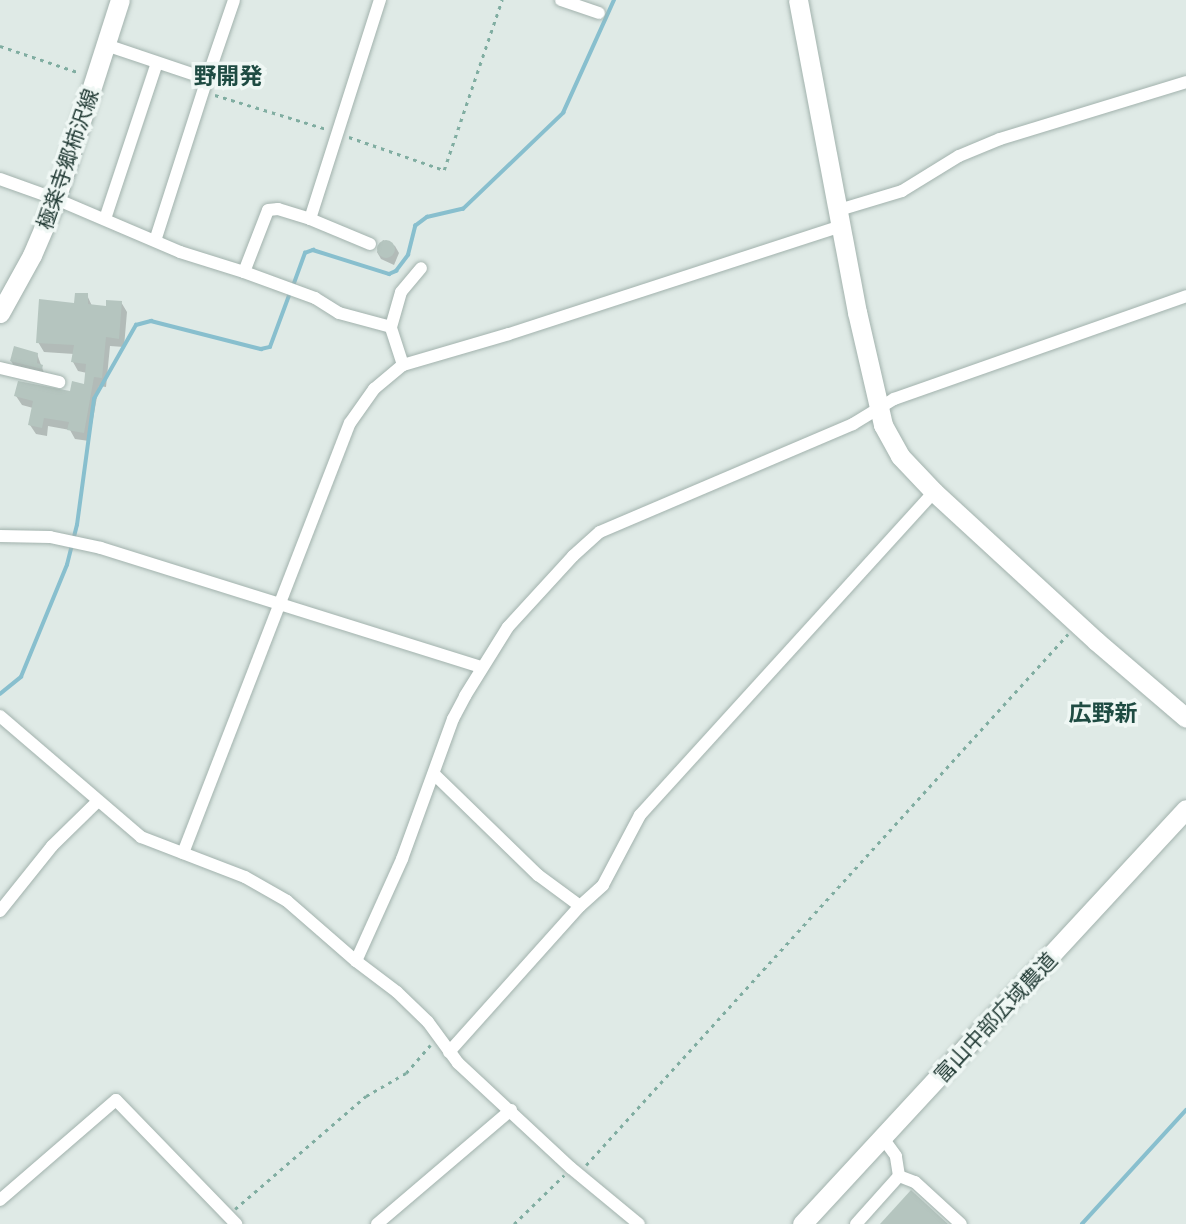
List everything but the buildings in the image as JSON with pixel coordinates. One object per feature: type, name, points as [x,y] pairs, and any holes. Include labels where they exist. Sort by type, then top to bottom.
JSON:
[{"type":"street","name":"極楽寺郷柿沢線","points":[[0,313],[32,255],[56,199],[120,0]]},
{"type":"street","points":[[155,241],[234,0]]},
{"type":"street","points":[[310,219],[380,0]]},
{"type":"street","points":[[561,0],[599,13]]},
{"type":"street","points":[[799,0],[877,408],[900,456],[934,492],[1078,624],[1186,718]]},
{"type":"street","points":[[106,45],[157,63],[205,85]]},
{"type":"street","points":[[105,219],[157,63]]},
{"type":"street","points":[[183,853],[350,424],[374,389],[403,365],[509,334],[840,218],[902,191],[959,156],[1000,139],[1186,82]]},
{"type":"street","points":[[0,179],[56,199],[155,241],[315,298],[339,313],[391,327]]},
{"type":"street","points":[[244,272],[268,210],[278,209],[310,219],[370,244]]},
{"type":"street","points":[[403,365],[391,327],[401,292],[421,268]]},
{"type":"street","points":[[356,961],[402,859],[435,775],[453,719],[481,667],[508,626],[573,556],[600,533],[853,424],[894,399],[1186,296]]},
{"type":"street","points":[[0,368],[58,382]]},
{"type":"street","points":[[449,1052],[580,906],[603,885],[640,815],[934,492]]},
{"type":"street","points":[[0,536],[50,537],[101,548],[281,602],[481,667]]},
{"type":"street","points":[[0,716],[141,837],[245,877],[287,901],[356,961],[397,992],[428,1022],[449,1052],[575,1171],[639,1224]]},
{"type":"street","points":[[435,775],[538,875],[580,906]]},
{"type":"street","points":[[0,911],[52,846],[98,801]]},
{"type":"street","name":"富山中部広域農道","points":[[802,1224],[1186,809]]},
{"type":"street","points":[[0,1200],[116,1100],[227,1221]]},
{"type":"street","points":[[377,1224],[511,1110]]},
{"type":"street","points":[[883,1138],[896,1156],[900,1176]]},
{"type":"street","points":[[856,1224],[900,1176]]},
{"type":"street","points":[[900,1176],[915,1182],[961,1224]]},
{"type":"path","points":[[205,85],[444,170],[502,0]]},
{"type":"path","points":[[0,46],[95,78]]},
{"type":"path","points":[[514,1224],[575,1171],[1078,624]]},
{"type":"path","points":[[227,1221],[366,1096],[406,1073],[439,1038]]},
{"type":"waterway","points":[[293,286],[305,253],[313,250],[389,274],[396,271],[408,255],[415,226],[427,217],[463,209],[563,113],[614,0]]},
{"type":"waterway","points":[[0,694],[21,677],[67,565],[77,525],[94,399],[136,325],[151,321],[261,349],[270,347],[290,293]]},
{"type":"waterway","points":[[1082,1224],[1186,1110]]},
{"type":"district","name":"野開発","points":[[228,75]]},
{"type":"district","name":"広野新","points":[[1103,712]]}]
